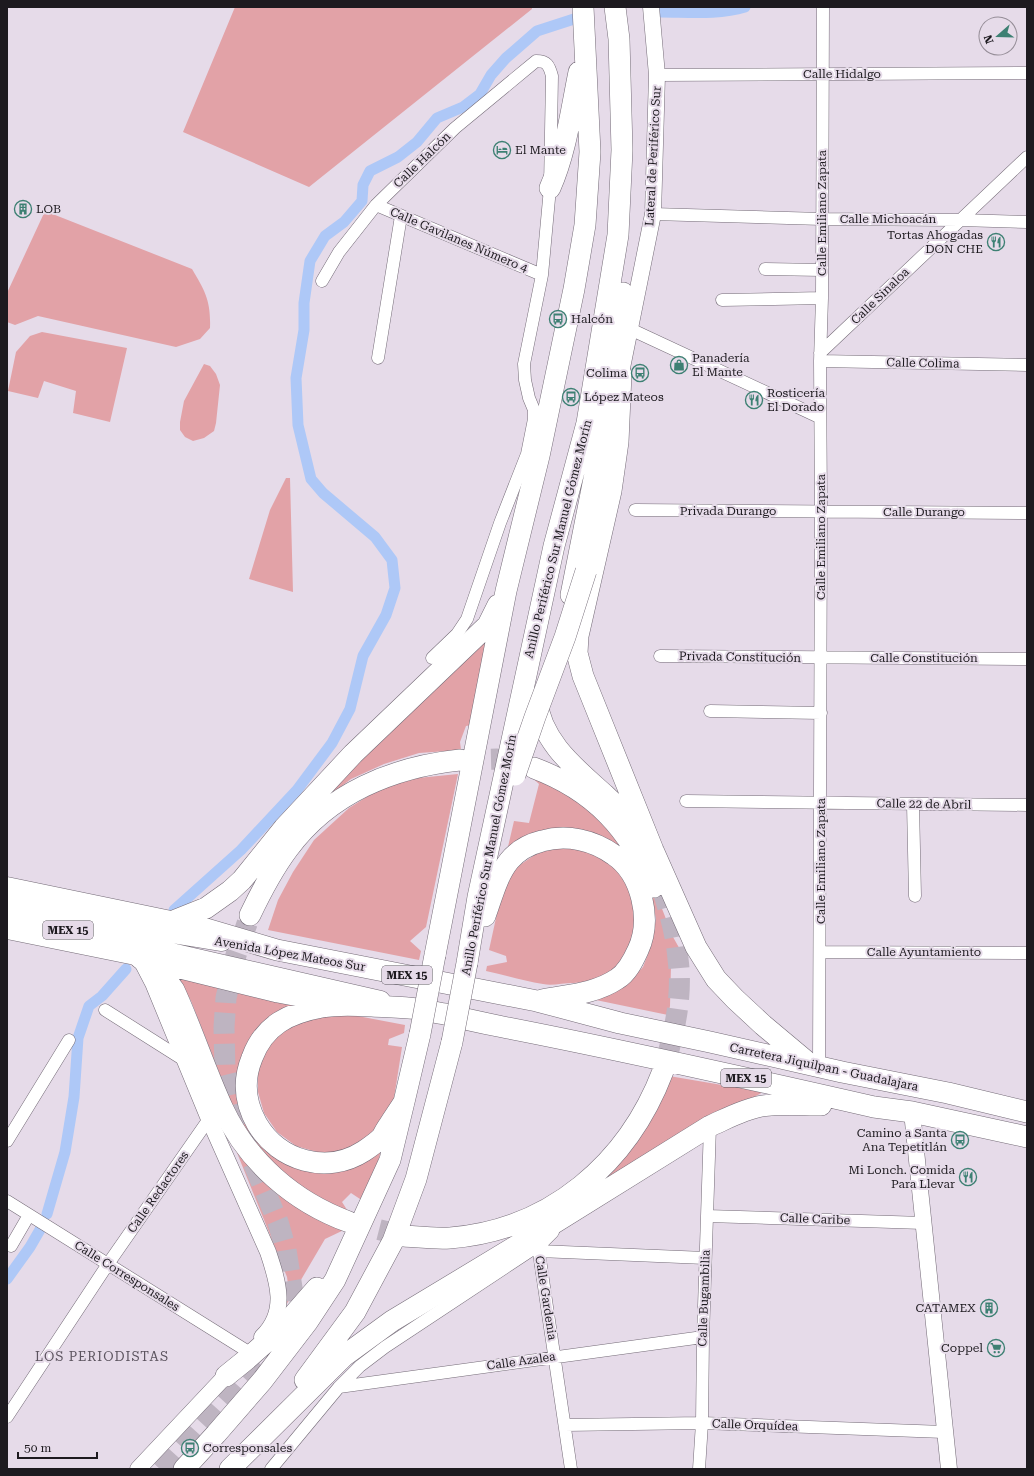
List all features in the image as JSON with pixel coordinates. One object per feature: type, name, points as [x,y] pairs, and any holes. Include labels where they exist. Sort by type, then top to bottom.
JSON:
[{"type":"highway","points":[[184,1469],[262,1381],[303,1327],[335,1280],[390,1160],[420,1034],[506,591],[539,456],[563,344],[585,225],[590,152],[586,42],[583,7]]},
{"type":"highway","name":"Anillo Periférico Sur Manuel Gómez Morín","points":[[243,1461],[311,1374],[355,1312],[393,1241],[416,1179],[452,1042],[478,897],[554,546],[596,423],[618,234],[622,150],[619,39],[615,7]]},
{"type":"highway","points":[[550,188],[556,175],[562,151],[586,42]]},
{"type":"highway","points":[[621,374],[596,423],[538,667],[535,686],[537,708],[551,739],[565,758],[626,815],[653,850]]},
{"type":"highway","points":[[478,897],[525,771],[534,717],[565,637],[586,571],[604,484],[621,374]]},
{"type":"highway","points":[[621,374],[618,442],[611,491],[578,636],[577,653],[583,676],[653,850],[688,931],[702,958],[716,979],[763,1025],[814,1065]]},
{"type":"highway","points":[[596,423],[565,622],[566,646],[572,668],[620,785]]},
{"type":"highway","points":[[527,454],[527,507]]},
{"type":"highway","points":[[172,924],[206,908],[230,891],[242,880],[284,828],[353,754],[488,626],[506,591]]},
{"type":"highway","points":[[250,915],[265,885],[288,848],[309,824],[334,803],[366,785],[403,770],[423,765],[460,760]]},
{"type":"highway","points":[[525,771],[561,780],[584,794],[603,810],[620,828],[634,848],[647,870],[681,948],[700,977],[724,1007],[762,1037],[791,1055],[814,1065]]},
{"type":"highway","points":[[467,963],[476,935],[499,879],[510,860],[520,850],[539,842],[563,837],[590,842],[607,850],[615,855],[629,870],[640,892],[645,915],[645,924],[640,946],[625,972],[618,979],[609,984],[588,991],[537,1001]]},
{"type":"highway","name":"Avenida López Mateos Sur","points":[[172,924],[277,950],[537,1001],[620,1023]]},
{"type":"highway","points":[[136,952],[278,992],[343,1005],[419,1009]]},
{"type":"highway","points":[[136,952],[163,975],[174,990],[223,1109],[236,1133],[254,1156],[276,1180],[301,1198],[330,1215],[349,1222]]},
{"type":"highway","points":[[343,1005],[312,1009],[283,1019],[268,1032],[257,1046],[247,1072],[246,1090],[251,1110],[261,1130],[275,1145],[298,1159],[316,1163],[334,1163],[358,1155],[381,1138],[404,1102]]},
{"type":"highway","name":"Avenida López Mateos Sur","points":[[419,1009],[618,1049],[874,1107]]},
{"type":"highway","name":"Carretera Jiquilpan - Guadalajara","points":[[620,1023],[948,1093],[1027,1112]]},
{"type":"highway","points":[[404,1236],[449,1238],[491,1232],[528,1219],[572,1193],[608,1163],[628,1137],[646,1109],[664,1070]]},
{"type":"highway","points":[[230,1469],[243,1461],[344,1356],[392,1321],[710,1126],[736,1114],[761,1106],[785,1104],[874,1107]]},
{"type":"highway","name":"MEX 15","points":[[874,1107],[912,1112],[1027,1137]]},
{"type":"highway","points":[[226,1376],[282,1327],[346,1257]]},
{"type":"main road","name":"MEX 15","points":[[7,900],[125,924],[172,924]]},
{"type":"main road","name":"Avenida López Mateos Sur","points":[[7,917],[136,952],[419,1009]]},
{"type":"street","name":"Lateral de Periférico Sur","points":[[621,374],[653,214],[657,75],[651,7]]},
{"type":"street","name":"Calle Emiliano Zapata","points":[[814,1065],[820,952],[820,357],[822,298],[823,7]]},
{"type":"street","name":"Calle Halcón","points":[[322,281],[339,252],[376,204],[455,128],[528,66],[536,61],[543,61],[549,66],[552,76],[550,188]]},
{"type":"street","name":"Calle Hidalgo","points":[[657,75],[1027,73]]},
{"type":"street","name":"Calle Sinaloa","points":[[820,357],[960,220],[1027,157]]},
{"type":"street","points":[[432,658],[457,634],[467,619],[500,523],[527,454],[534,420],[534,410],[529,398],[525,380],[524,364],[542,275],[550,188]]},
{"type":"street","name":"Calle Gavilanes Número 4","points":[[376,204],[401,216],[542,275]]},
{"type":"street","name":"Calle Michoacán","points":[[653,214],[822,219],[1027,222]]},
{"type":"street","points":[[378,358],[401,216]]},
{"type":"street","points":[[765,269],[822,270]]},
{"type":"street","points":[[722,300],[822,298]]},
{"type":"street","points":[[630,329],[820,417]]},
{"type":"street","name":"Calle Colima","points":[[820,357],[1027,365]]},
{"type":"street","name":"Privada Durango","points":[[635,510],[821,512]]},
{"type":"street","name":"Calle Durango","points":[[821,512],[1027,513]]},
{"type":"street","name":"Privada Constitución","points":[[660,656],[821,658]]},
{"type":"street","name":"Calle Constitución","points":[[821,658],[1027,659]]},
{"type":"street","points":[[710,711],[821,713]]},
{"type":"street","name":"Calle 22 de Abril","points":[[686,801],[1027,805]]},
{"type":"street","points":[[913,804],[915,896]]},
{"type":"street","points":[[7,885],[144,913],[172,924]]},
{"type":"street","points":[[7,931],[136,952],[153,983],[209,1119],[268,1252],[275,1273],[279,1306],[276,1319],[265,1334],[247,1351],[226,1376],[207,1394],[138,1469]]},
{"type":"street","name":"Calle Ayuntamiento","points":[[820,952],[1027,952]]},
{"type":"street","points":[[105,1010],[184,1060]]},
{"type":"street","points":[[7,1141],[69,1040]]},
{"type":"street","points":[[912,1112],[949,1469]]},
{"type":"street","name":"Calle Redactores","points":[[7,1417],[108,1264],[209,1119]]},
{"type":"street","name":"Calle Bugambilia","points":[[699,1469],[702,1423],[705,1258],[710,1126]]},
{"type":"street","name":"Calle Corresponsales","points":[[7,1201],[247,1351]]},
{"type":"street","points":[[11,1246],[29,1215]]},
{"type":"street","points":[[271,1469],[360,1366],[385,1346],[539,1248],[565,1216]]},
{"type":"street","name":"Calle Caribe","points":[[707,1216],[923,1223]]},
{"type":"street","points":[[539,1248],[705,1258]]},
{"type":"street","name":"Calle Gardenia","points":[[539,1248],[571,1469]]},
{"type":"street","name":"Calle Azalea","points":[[340,1388],[703,1336]]},
{"type":"street","name":"Calle Orquídea","points":[[565,1425],[702,1423],[944,1432]]},
{"type":"shaded area","points":[[235,7],[532,7],[532,9],[309,187],[183,132]]},
{"type":"shaded area","points":[[45,211],[192,269],[208,303],[210,328],[200,339],[176,347],[38,316],[15,325],[7,322],[7,293]]},
{"type":"shaded area","points":[[42,332],[127,348],[110,422],[73,413],[76,391],[44,381],[38,398],[8,391],[16,352],[30,336]]},
{"type":"shaded area","points":[[204,364],[210,366],[216,374],[220,385],[216,423],[214,431],[204,438],[193,441],[185,437],[180,430],[180,422],[184,401]]},
{"type":"shaded area","points":[[286,478],[290,478],[293,592],[249,579],[270,510]]},
{"type":"shaded area","points":[[491,632],[471,725],[466,726],[460,742],[461,750],[419,753],[384,764],[351,779],[313,808]]},
{"type":"shaded area","points":[[458,774],[426,927],[410,941],[421,951],[419,960],[268,930],[278,900],[293,872],[314,840],[349,808],[381,788],[418,778]]},
{"type":"shaded area","points":[[530,776],[540,778],[601,813],[652,883],[673,937],[686,960],[687,965],[671,965],[670,1006],[668,1015],[591,999],[626,985],[643,967],[651,946],[656,919],[651,893],[603,837],[507,851],[514,821],[529,823],[539,784]]},
{"type":"shaded area","points":[[557,847],[575,848],[597,853],[617,869],[628,885],[635,903],[636,922],[633,941],[625,958],[612,972],[589,982],[546,985],[486,971],[487,966],[507,962],[506,956],[489,950],[503,886],[517,867],[536,854]]},
{"type":"shaded area","points":[[175,973],[304,1002],[238,1082],[294,1163],[381,1151],[372,1181],[363,1201],[351,1193],[342,1202],[351,1216],[323,1202],[267,1162],[235,1113],[191,1001]]},
{"type":"shaded area","points":[[347,1014],[405,1025],[404,1033],[389,1039],[388,1045],[402,1047],[392,1111],[361,1145],[340,1152],[317,1152],[296,1146],[277,1132],[264,1113],[258,1092],[258,1069],[266,1047],[280,1030],[300,1017]]},
{"type":"shaded area","points":[[669,1076],[763,1092],[586,1193]]},
{"type":"shaded area","points":[[225,1123],[346,1229],[325,1239],[285,1307],[289,1291],[287,1277]]},
{"type":"waterway","points":[[661,12],[714,12],[735,10],[745,7]]},
{"type":"waterway","points":[[174,910],[241,850],[297,790],[332,743],[350,709],[363,656],[386,615],[395,588],[392,560],[375,537],[323,493],[311,479],[298,425],[296,378],[304,330],[304,303],[310,261],[325,236],[344,222],[362,201],[363,185],[370,171],[398,157],[417,142],[437,118],[463,107],[480,94],[491,75],[506,58],[537,31],[574,19]]},
{"type":"waterway","points":[[47,1214],[65,1152],[74,1097],[78,1038],[89,1006],[102,996],[126,969]]},
{"type":"waterway","points":[[7,1279],[30,1247],[41,1228]]},
{"type":"tunnel","points":[[460,760],[497,759],[524,764]]},
{"type":"tunnel","points":[[662,887],[674,932],[679,973],[678,1001],[674,1029],[663,1071]]},
{"type":"tunnel","points":[[160,1469],[287,1329],[292,1306],[293,1294],[286,1250],[278,1222],[239,1129],[225,1071],[224,1027],[226,998],[236,955],[250,915]]},
{"type":"tunnel","points":[[349,1222],[404,1236]]},
{"type":"place","name":"El Mante","points":[[502,150]]},
{"type":"place","name":"LOB","points":[[23,209]]},
{"type":"place","name":"Tortas Ahogadas DON CHE","points":[[996,242]]},
{"type":"place","name":"Halcón","points":[[558,319]]},
{"type":"place","name":"Panadería El Mante","points":[[679,365]]},
{"type":"place","name":"Colima","points":[[640,373]]},
{"type":"place","name":"López Mateos","points":[[571,397]]},
{"type":"place","name":"Rosticería El Dorado","points":[[754,400]]},
{"type":"place","name":"Camino a Santa Ana Tepetitlán","points":[[960,1140]]},
{"type":"place","name":"Mi Lonch. Comida Para Llevar","points":[[968,1177]]},
{"type":"place","name":"CATAMEX","points":[[989,1308]]},
{"type":"place","name":"Coppel","points":[[996,1348]]},
{"type":"place","name":"Corresponsales","points":[[190,1448]]},
{"type":"district","name":"LOS PERIODISTAS","points":[[102,1356]]}]
